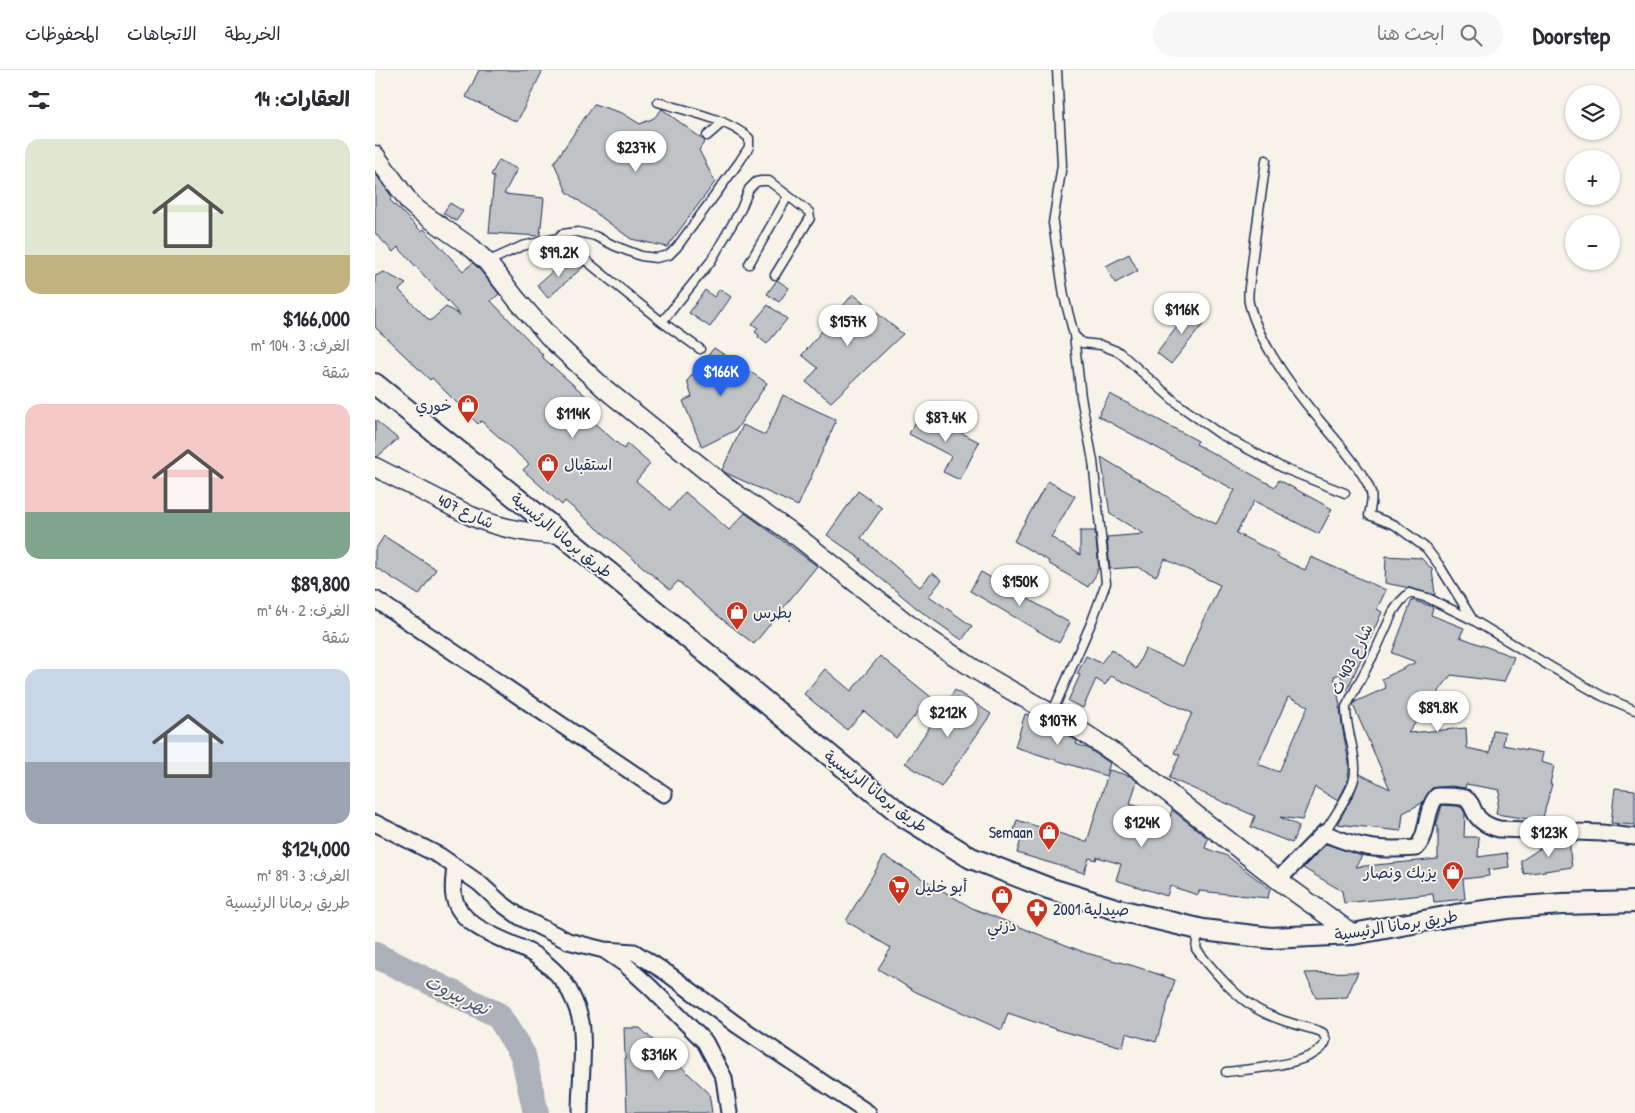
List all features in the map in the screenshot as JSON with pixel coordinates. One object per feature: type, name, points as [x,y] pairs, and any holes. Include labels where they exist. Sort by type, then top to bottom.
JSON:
[{"type":"main road","name":"طريق برمانا الرئيسية","points":[[375,384],[562,535],[903,816],[971,858],[1040,884],[1119,910],[1198,929],[1271,938],[1353,934],[1456,915],[1509,908],[1635,902]]},
{"type":"street","points":[[375,155],[410,203],[472,248],[487,262],[553,341],[605,389],[725,486],[806,544],[917,631],[979,672],[1052,713],[1137,768],[1278,880],[1353,934]]},
{"type":"street","name":"شارع 407","points":[[375,467],[485,522],[521,532],[562,535]]},
{"type":"street","points":[[375,599],[663,794]]},
{"type":"street","points":[[1324,833],[1349,844],[1373,849],[1416,848],[1422,842],[1432,802],[1437,796],[1447,796],[1464,798],[1472,804],[1475,812],[1486,825],[1499,829],[1602,833],[1635,837]]},
{"type":"street","points":[[375,823],[425,848],[455,867],[479,883],[520,917],[574,944],[604,950],[634,952],[667,973],[737,1026],[868,1113]]},
{"type":"street","name":"شارع 403 ث","points":[[1278,880],[1324,833]]},
{"type":"street","points":[[455,867],[454,898],[464,914],[481,929],[535,956],[563,980],[570,990],[579,1015],[582,1031],[580,1113]]},
{"type":"street","points":[[604,950],[626,965],[645,982],[705,1042],[724,1078],[729,1113]]},
{"type":"lane","points":[[1052,713],[1093,621],[1106,583],[1093,460],[1053,223],[1062,164],[1057,70]]},
{"type":"lane","points":[[487,262],[522,246],[558,238],[562,234],[579,232],[595,236],[641,256],[656,258],[669,255],[749,147],[749,138],[744,133],[723,122],[657,102]]},
{"type":"lane","points":[[707,136],[723,122]]},
{"type":"lane","points":[[1266,160],[1248,300],[1255,323],[1271,354],[1314,414],[1365,479],[1371,493],[1369,515],[1395,525],[1426,548],[1473,620],[1576,682],[1602,696],[1635,710]]},
{"type":"lane","points":[[662,322],[711,261],[741,209],[749,189],[761,180],[769,181],[809,212],[810,218],[775,275]]},
{"type":"lane","points":[[749,264],[788,196]]},
{"type":"lane","points":[[558,238],[662,322],[700,349]]},
{"type":"lane","points":[[1073,335],[1082,343],[1101,345],[1119,352],[1179,405],[1221,434],[1285,469],[1345,493]]},
{"type":"lane","name":"شارع 403 ث","points":[[1324,833],[1354,780],[1355,767],[1345,716],[1346,706],[1375,652],[1393,612],[1409,593],[1428,598],[1473,620]]},
{"type":"lane","points":[[1198,929],[1196,949],[1224,982],[1256,1008],[1275,1017],[1319,1031],[1323,1033],[1326,1040],[1323,1047],[1304,1059],[1279,1065],[1226,1072]]},
{"type":"building","points":[[479,70],[543,70],[517,122],[466,97]]},
{"type":"building","points":[[594,104],[622,113],[640,124],[654,118],[662,109],[705,141],[699,150],[715,182],[667,247],[631,239],[567,192],[554,163]]},
{"type":"building","points":[[499,160],[517,169],[504,194],[544,198],[540,236],[489,233],[494,177],[491,175]]},
{"type":"building","points":[[375,173],[392,197],[390,200],[421,231],[424,229],[463,271],[473,263],[479,269],[499,294],[491,301],[543,355],[541,356],[587,397],[577,408],[624,449],[627,444],[650,464],[636,481],[670,510],[685,492],[729,530],[745,513],[817,566],[754,644],[713,612],[678,581],[670,590],[565,501],[562,505],[523,470],[529,464],[481,421],[478,424],[432,378],[430,380],[375,327],[375,276],[384,272],[406,284],[399,290],[430,321],[446,307],[460,315],[398,247],[393,252],[375,233]]},
{"type":"building","points":[[450,203],[463,211],[456,221],[443,213]]},
{"type":"building","points":[[1129,254],[1138,271],[1115,283],[1106,266]]},
{"type":"building","points":[[562,263],[580,263],[584,266],[548,298],[537,285]]},
{"type":"building","points":[[777,280],[789,288],[779,302],[767,294]]},
{"type":"building","points":[[720,289],[731,297],[710,327],[689,313],[705,290],[714,297]]},
{"type":"building","points":[[853,294],[903,334],[831,402],[806,382],[818,368],[802,355]]},
{"type":"building","points":[[768,305],[787,319],[767,344],[758,337],[759,335],[755,332],[758,328],[752,324]]},
{"type":"building","points":[[1193,306],[1208,318],[1171,364],[1157,353]]},
{"type":"building","points":[[714,348],[767,383],[736,430],[702,447],[683,401],[692,397],[687,381]]},
{"type":"building","points":[[1110,394],[1198,441],[1196,444],[1275,487],[1279,480],[1332,509],[1319,534],[1254,501],[1236,533],[1278,554],[1277,557],[1305,570],[1311,557],[1386,590],[1377,609],[1382,612],[1347,690],[1340,674],[1334,676],[1349,763],[1347,783],[1338,801],[1315,787],[1302,820],[1280,817],[1299,826],[1292,843],[1251,827],[1255,816],[1169,778],[1180,755],[1174,753],[1192,713],[1111,676],[1105,685],[1096,679],[1083,708],[1068,701],[1080,675],[1077,674],[1086,656],[1101,663],[1112,649],[1136,669],[1145,649],[1183,666],[1220,585],[1165,559],[1156,576],[1138,567],[1110,569],[1107,537],[1144,534],[1110,514],[1101,457],[1216,524],[1235,490],[1098,416]],"holes":[[[1288,697],[1308,706],[1279,772],[1258,764]]]},
{"type":"building","points":[[783,395],[835,419],[835,423],[798,506],[722,470],[743,425],[765,435]]},
{"type":"building","points":[[921,412],[979,442],[960,480],[943,472],[951,456],[909,434]]},
{"type":"building","points":[[375,420],[398,439],[377,457],[375,456]]},
{"type":"building","points":[[1048,481],[1075,496],[1051,537],[1080,555],[1080,531],[1095,531],[1099,569],[1097,569],[1097,573],[1088,587],[1014,541]]},
{"type":"building","points":[[858,491],[882,508],[861,538],[920,587],[932,573],[942,580],[929,596],[972,626],[962,640],[919,610],[860,561],[861,559],[827,535]]},
{"type":"building","points":[[384,536],[436,569],[419,595],[375,567],[375,550]]},
{"type":"building","points":[[1386,556],[1421,558],[1432,569],[1435,595],[1385,583]]},
{"type":"building","points":[[981,572],[1070,623],[1059,643],[970,591]]},
{"type":"building","points":[[1412,600],[1433,607],[1431,615],[1464,628],[1460,637],[1514,657],[1504,682],[1451,675],[1408,733],[1466,728],[1467,748],[1490,753],[1493,730],[1505,732],[1503,745],[1543,753],[1541,762],[1554,766],[1550,784],[1552,784],[1542,821],[1527,821],[1528,819],[1496,814],[1500,790],[1466,784],[1465,788],[1451,786],[1432,788],[1422,803],[1403,813],[1401,831],[1337,824],[1354,794],[1360,774],[1390,789],[1353,705],[1355,702],[1386,688],[1382,679],[1416,662],[1392,653]]},
{"type":"building","points":[[880,656],[931,697],[896,738],[864,711],[847,730],[804,694],[825,669],[851,691]]},
{"type":"building","points":[[955,690],[991,714],[941,787],[905,763]]},
{"type":"building","points":[[1025,714],[1037,717],[1077,741],[1076,744],[1087,748],[1110,763],[1106,776],[1015,747]]},
{"type":"building","points":[[1109,770],[1130,776],[1137,781],[1130,804],[1170,817],[1172,810],[1208,838],[1205,848],[1227,856],[1270,889],[1268,898],[1199,891],[1198,895],[1170,886],[1167,896],[1116,880],[1121,864],[1097,857],[1096,860],[1089,858],[1084,873],[1017,853],[1021,839],[1012,837],[1017,820],[1087,842]]},
{"type":"building","points":[[1615,788],[1635,790],[1635,825],[1611,823]]},
{"type":"building","points":[[1442,805],[1462,808],[1465,813],[1464,837],[1479,837],[1478,857],[1507,853],[1509,867],[1488,870],[1489,876],[1463,879],[1465,899],[1434,902],[1433,894],[1344,903],[1342,891],[1303,868],[1326,844],[1362,856],[1355,867],[1438,859],[1438,826],[1436,826]]},
{"type":"building","points":[[1553,840],[1570,841],[1572,867],[1524,874],[1521,861]]},
{"type":"building","points":[[884,856],[972,908],[1086,953],[1175,980],[1156,1042],[1126,1033],[1123,1047],[1061,1031],[1008,1013],[1002,1030],[916,992],[878,969],[891,948],[846,921]]},
{"type":"building","points":[[1358,972],[1347,997],[1316,998],[1305,973]]},
{"type":"building","points":[[624,1028],[640,1028],[709,1093],[712,1113],[627,1113]]},
{"type":"waterway","name":"نهر بيروت","points":[[375,955],[498,1015],[523,1055],[536,1113]]},
{"type":"place","name":"خوري","points":[[468,424]]},
{"type":"place","name":"استقبال","points":[[548,483]]},
{"type":"place","name":"بطرس","points":[[737,631]]},
{"type":"place","name":"Semaan","points":[[1049,851]]},
{"type":"place","name":"يزبك ونصار","points":[[1453,891]]},
{"type":"place","name":"أبو خليل","points":[[899,905]]},
{"type":"place","name":"دزني","points":[[1002,915]]},
{"type":"place","name":"صيدلية 2001","points":[[1037,928]]}]
